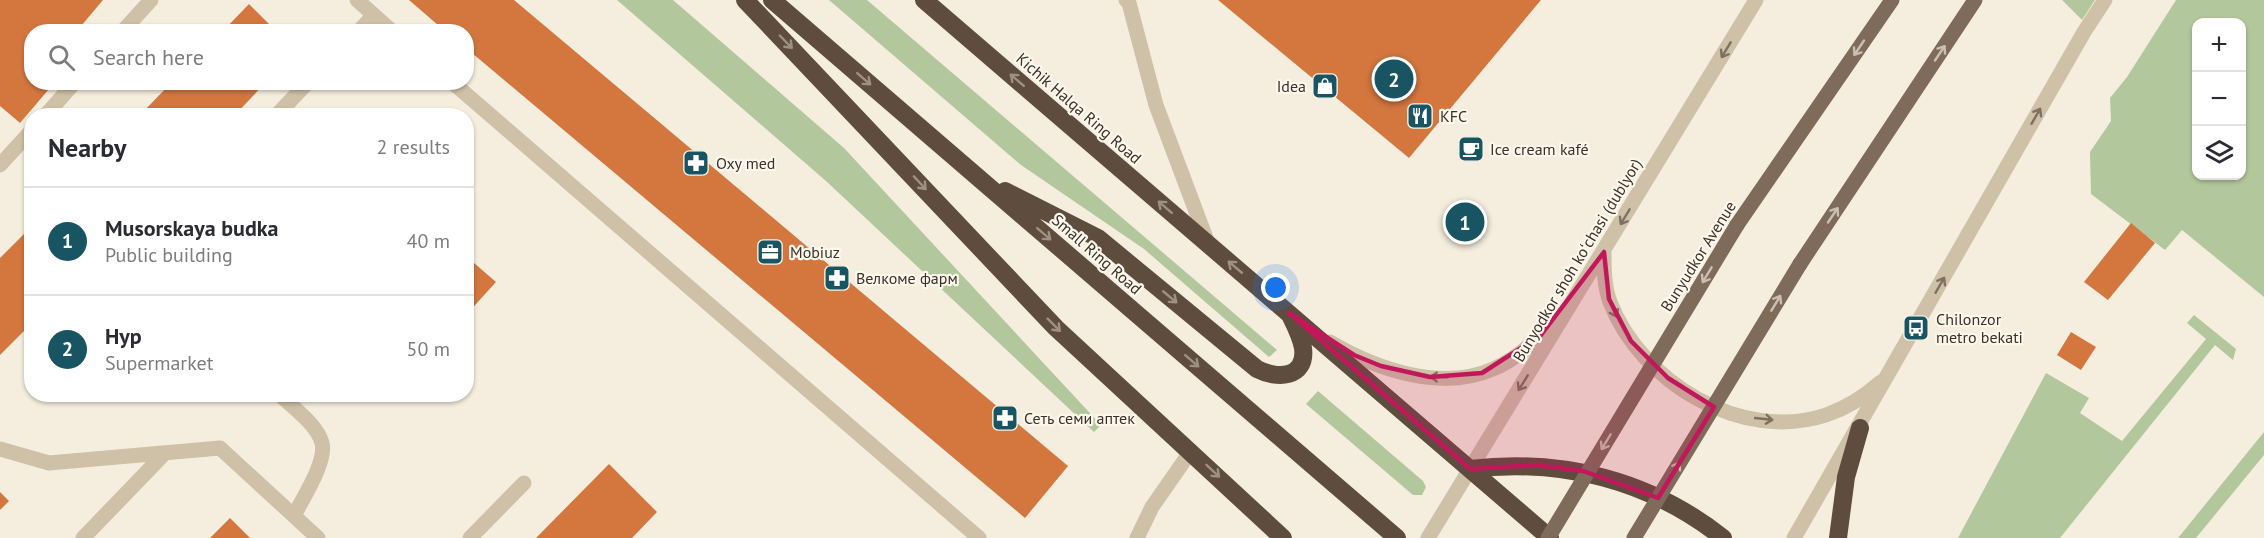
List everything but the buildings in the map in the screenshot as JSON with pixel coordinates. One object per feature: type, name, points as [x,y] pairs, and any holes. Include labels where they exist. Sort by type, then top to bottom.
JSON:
[{"type":"highway","points":[[745,0],[1056,328],[1283,538]]},
{"type":"highway","name":"Small Ring Road","points":[[772,0],[1397,538]]},
{"type":"highway","name":"Kichik Halqa Ring Road","points":[[924,0],[1209,246]]},
{"type":"highway","points":[[979,178],[1098,237],[1257,369],[1270,376],[1287,376],[1298,369],[1303,358],[1299,333],[1289,312]]},
{"type":"highway","points":[[1209,246],[1289,312],[1549,538]]},
{"type":"highway","points":[[1838,538],[1846,477],[1860,428]]},
{"type":"highway","points":[[1470,470],[1538,465],[1604,476],[1677,508],[1723,538]]},
{"type":"main road","name":"Bunyudkor Avenue","points":[[1549,538],[1737,225],[1892,0]]},
{"type":"main road","points":[[1634,538],[1800,264],[1975,0]]},
{"type":"street","points":[[129,24],[151,0]]},
{"type":"street","points":[[357,0],[384,24]]},
{"type":"street","points":[[1126,0],[1129,3],[1156,105],[1209,246]]},
{"type":"street","name":"Bunyodkor shoh koʻchasi (dublyor)","points":[[1428,538],[1756,0]]},
{"type":"street","points":[[1794,538],[1860,428],[2078,43],[2105,0]]},
{"type":"street","points":[[366,24],[374,15]]},
{"type":"street","points":[[52,108],[68,90]]},
{"type":"street","points":[[284,108],[300,90]]},
{"type":"street","points":[[461,90],[979,538]]},
{"type":"street","points":[[0,165],[24,139]]},
{"type":"street","points":[[1604,252],[1604,276],[1609,299],[1631,341],[1668,378],[1710,405],[1754,418],[1777,421],[1817,417],[1849,406],[1890,375]]},
{"type":"street","points":[[1289,312],[1354,356],[1381,366],[1420,375],[1461,377],[1493,369],[1523,350],[1557,318],[1586,282]]},
{"type":"street","points":[[287,402],[311,425],[322,444],[321,462],[294,516]]},
{"type":"street","points":[[0,449],[49,463],[220,448],[318,538]]},
{"type":"street","points":[[1137,538],[1152,507],[1191,451]]},
{"type":"street","points":[[83,538],[165,453]]},
{"type":"street","points":[[470,538],[524,483]]},
{"type":"highlighted area","points":[[1604,252],[1609,299],[1631,341],[1668,378],[1714,407],[1658,498],[1583,471],[1537,465],[1470,469],[1289,313],[1354,355],[1381,366],[1430,377],[1482,373],[1541,335]]},
{"type":"green space","points":[[617,0],[673,0],[844,148],[1101,425],[1094,432],[826,181]]},
{"type":"green space","points":[[829,0],[867,0],[1277,350],[1269,357],[1144,249],[1021,165]]},
{"type":"green space","points":[[2062,0],[2095,0],[2082,20]]},
{"type":"green space","points":[[2176,0],[2264,0],[2264,297],[2182,230],[2165,250],[2091,194],[2090,152],[2111,121],[2110,98],[2127,77]]},
{"type":"green space","points":[[2194,315],[2236,349],[2233,360],[2215,345],[2060,538],[1958,538],[2046,373],[2089,398],[2080,413],[2122,441],[2206,339],[2187,323]]},
{"type":"green space","points":[[1318,391],[1423,481],[1426,487],[1422,495],[1413,495],[1306,404]]},
{"type":"green space","points":[[2264,432],[2264,455],[2196,538],[2178,538]]},
{"type":"place","name":"Нур","points":[[1394,79]]},
{"type":"place","name":"Idea","points":[[1325,86]]},
{"type":"place","name":"KFC","points":[[1420,116]]},
{"type":"place","name":"Ice cream kafé","points":[[1471,149]]},
{"type":"place","name":"Oxy med","points":[[696,163]]},
{"type":"place","name":"Musorskaya budka","points":[[1465,222]]},
{"type":"place","name":"Mobiuz","points":[[770,252]]},
{"type":"place","name":"Велкоме фарм","points":[[837,278]]},
{"type":"place","name":"Chilonzor metro bekati","points":[[1916,328]]},
{"type":"place","name":"Сеть семи аптек","points":[[1005,418]]}]
